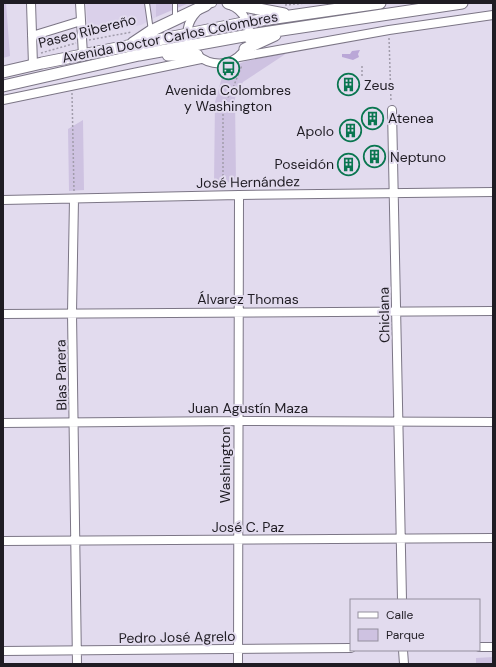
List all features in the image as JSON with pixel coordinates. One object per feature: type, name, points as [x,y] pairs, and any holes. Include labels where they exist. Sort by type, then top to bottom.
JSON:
[{"type":"main road","points":[[228,3],[257,6],[296,16]]},
{"type":"main road","name":"Avenida Doctor Carlos Colombres","points":[[3,86],[140,55],[248,22],[380,3]]},
{"type":"main road","name":"Avenida Doctor Carlos Colombres","points":[[3,72],[33,60],[84,55],[128,47],[249,35],[462,3]]},
{"type":"main road","points":[[128,47],[151,31],[209,4]]},
{"type":"main road","points":[[242,56],[288,29]]},
{"type":"main road","points":[[140,55],[199,57]]},
{"type":"street","points":[[31,3],[33,60]]},
{"type":"street","points":[[80,3],[84,55]]},
{"type":"street","points":[[225,3],[234,6],[242,13],[248,22],[249,35],[242,56]]},
{"type":"street","points":[[199,57],[189,40],[190,22],[196,12],[209,4]]},
{"type":"street","points":[[3,100],[199,57],[218,64],[227,63],[242,56],[389,30],[493,15]]},
{"type":"street","points":[[32,36],[81,21]]},
{"type":"street","name":"Chiclana","points":[[392,110],[395,194],[402,599]]},
{"type":"street","name":"José Hernández","points":[[3,200],[224,195],[493,192]]},
{"type":"street","name":"Washington","points":[[238,664],[239,195]]},
{"type":"street","name":"Blas Parera","points":[[74,199],[72,313],[75,422],[77,664]]},
{"type":"street","name":"Álvarez Thomas","points":[[3,314],[493,311]]},
{"type":"street","name":"Juan Agustín Maza","points":[[3,423],[239,421],[493,422]]},
{"type":"street","name":"José C. Paz","points":[[3,541],[493,538]]},
{"type":"street","points":[[480,647],[493,647]]},
{"type":"street","name":"Pedro José Agrelo","points":[[3,651],[350,648]]},
{"type":"street","points":[[403,651],[404,664]]},
{"type":"lane","points":[[147,3],[151,31]]},
{"type":"lane","points":[[175,3],[176,19]]},
{"type":"path","points":[[389,30],[392,110]]},
{"type":"path","name":"Paseo Ribereño","points":[[33,60],[83,41],[134,31]]},
{"type":"path","points":[[224,195],[222,173],[223,104],[232,93],[231,89],[242,56]]},
{"type":"path","points":[[362,66],[362,76]]},
{"type":"path","points":[[72,86],[74,199]]},
{"type":"shaded area","points":[[86,3],[156,3],[156,17],[141,25],[88,35]]},
{"type":"shaded area","points":[[360,50],[358,54],[359,57],[353,60],[342,57],[342,54],[350,54],[352,51]]},
{"type":"green space","points":[[3,3],[6,3],[10,56],[3,58]]},
{"type":"green space","points":[[156,3],[189,3],[156,17]]},
{"type":"green space","points":[[287,53],[243,82],[235,98],[236,182],[214,183],[215,102],[224,70],[246,61]]},
{"type":"green space","points":[[83,120],[84,190],[69,191],[68,129]]},
{"type":"green space","points":[[493,657],[493,664],[476,664],[476,658]]},
{"type":"place","name":"Avenida Colombres y Washington","points":[[228,68]]},
{"type":"place","name":"Zeus","points":[[349,85]]},
{"type":"place","name":"Atenea","points":[[373,118]]},
{"type":"place","name":"Apolo","points":[[350,131]]},
{"type":"place","name":"Neptuno","points":[[374,157]]},
{"type":"place","name":"Poseidón","points":[[349,164]]}]
